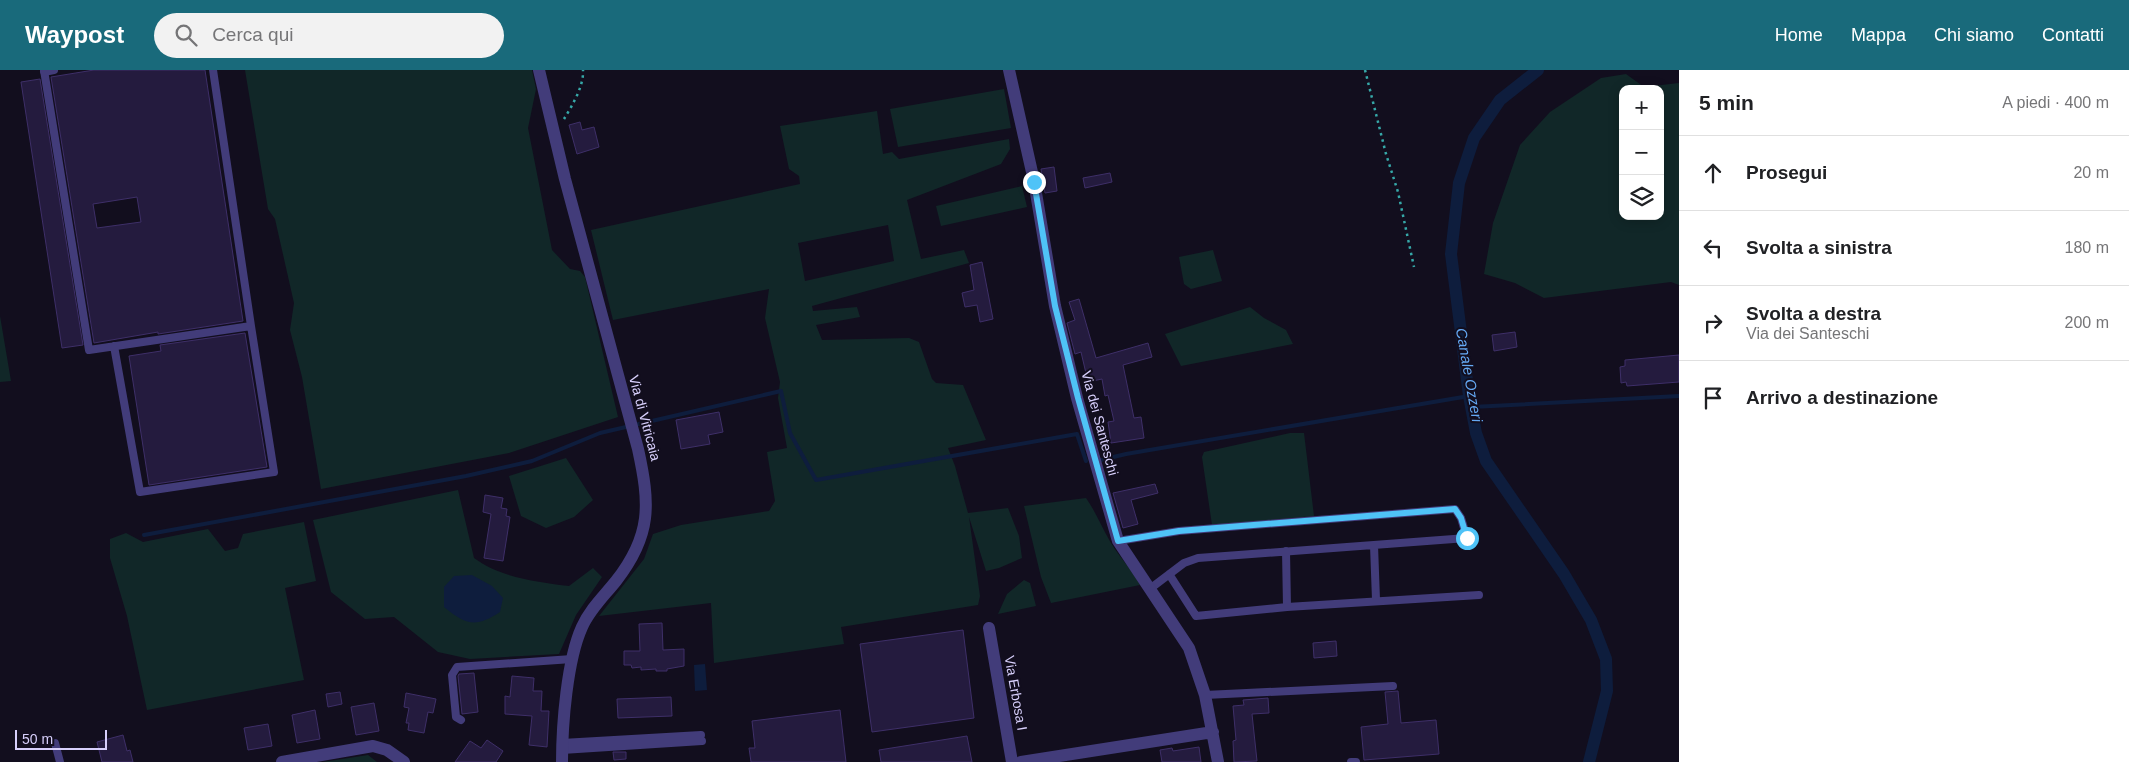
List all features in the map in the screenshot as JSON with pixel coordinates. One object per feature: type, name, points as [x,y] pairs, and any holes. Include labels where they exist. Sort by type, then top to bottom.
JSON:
[{"type":"street","name":"Via di Vitricaia","points":[[539,70],[566,179],[635,436],[645,477],[646,502],[645,528],[635,552],[617,580],[588,615],[578,637],[572,659],[562,752]]},
{"type":"street","name":"Via dei Santeschi","points":[[1009,70],[1034,182],[1055,306],[1078,398],[1118,541],[1151,588],[1189,648],[1205,695],[1218,762]]},
{"type":"street","name":"Via Erbosa I","points":[[989,628],[1012,762]]},
{"type":"street","points":[[1021,762],[1213,732]]},
{"type":"street","points":[[282,762],[373,746],[386,750],[404,762]]},
{"type":"lane","points":[[54,70],[44,71],[90,350],[251,326]]},
{"type":"lane","points":[[114,346],[140,492],[274,472],[213,70]]},
{"type":"lane","points":[[1118,541],[1179,531],[1455,509],[1461,518],[1467,538],[1198,558],[1184,563],[1151,588]]},
{"type":"lane","points":[[1374,545],[1376,600]]},
{"type":"lane","points":[[1286,551],[1287,607]]},
{"type":"lane","points":[[1169,574],[1196,616],[1376,600],[1479,595]]},
{"type":"lane","points":[[461,720],[456,717],[452,675],[456,667],[572,659]]},
{"type":"lane","points":[[1205,695],[1393,686]]},
{"type":"lane","points":[[562,752],[702,738]]},
{"type":"lane","points":[[55,743],[60,762]]},
{"type":"lane","points":[[1351,762],[1356,762]]},
{"type":"path","points":[[560,124],[571,108],[584,77],[583,70]]},
{"type":"path","points":[[1364,70],[1398,192],[1414,267]]},
{"type":"green space","points":[[245,70],[532,70],[536,89],[528,128],[552,250],[570,269],[580,271],[585,277],[618,417],[509,453],[321,489],[302,377],[290,330],[294,303],[275,219],[268,209]]},
{"type":"green space","points":[[1626,74],[1641,85],[1619,85],[1619,220],[1664,220],[1664,85],[1662,85],[1679,83],[1679,285],[1671,282],[1544,298],[1515,283],[1484,274],[1493,223],[1520,145],[1550,112],[1601,78]]},
{"type":"green space","points":[[1004,89],[1011,128],[898,147],[890,109]]},
{"type":"green space","points":[[877,111],[883,154],[892,152],[899,159],[1009,139],[1010,149],[1001,164],[907,200],[921,259],[964,250],[969,263],[812,306],[813,311],[857,307],[860,317],[816,325],[822,340],[909,338],[919,342],[932,379],[936,383],[963,385],[986,440],[948,448],[968,513],[1008,508],[1019,536],[1022,558],[999,568],[986,571],[969,517],[980,596],[978,605],[841,627],[844,644],[714,663],[711,603],[599,616],[644,559],[653,534],[681,525],[769,511],[775,501],[767,452],[787,448],[778,398],[780,382],[765,318],[769,289],[613,320],[591,230],[800,184],[799,176],[789,169],[780,126]],"holes":[[[888,225],[894,261],[805,281],[798,243]]]},
{"type":"green space","points":[[1022,186],[1027,207],[941,226],[936,206]]},
{"type":"green space","points":[[1213,250],[1222,281],[1191,289],[1184,284],[1179,257]]},
{"type":"green space","points":[[1250,307],[1264,318],[1286,330],[1293,344],[1181,366],[1165,334]]},
{"type":"green space","points":[[0,316],[11,381],[0,382]]},
{"type":"green space","points":[[1290,433],[1304,433],[1314,516],[1212,525],[1202,457],[1204,452]]},
{"type":"green space","points":[[566,458],[593,500],[574,517],[546,528],[521,516],[509,476]]},
{"type":"green space","points":[[458,490],[474,558],[485,565],[520,578],[569,586],[593,568],[602,577],[576,615],[559,654],[470,659],[438,652],[394,617],[365,619],[331,592],[313,520]]},
{"type":"green space","points":[[1086,498],[1111,543],[1140,585],[1051,603],[1041,577],[1024,506]]},
{"type":"green space","points":[[304,522],[316,581],[285,588],[304,680],[147,710],[127,616],[110,558],[110,539],[126,533],[143,542],[208,529],[225,551],[238,548],[243,534]]},
{"type":"green space","points":[[1024,580],[1030,583],[1036,606],[998,614],[1007,594]]},
{"type":"green space","points":[[368,755],[377,762],[323,762]]},
{"type":"water","points":[[472,575],[492,586],[503,598],[500,612],[478,622],[465,621],[444,607],[444,587],[454,576]]},
{"type":"water","points":[[705,664],[707,690],[695,691],[694,665]]},
{"type":"building","points":[[94,70],[205,70],[243,321],[158,334],[158,332],[94,343],[51,77]],"holes":[[[137,197],[141,222],[97,228],[93,204]]]},
{"type":"building","points":[[40,79],[83,345],[62,348],[21,82]]},
{"type":"building","points":[[580,122],[582,130],[594,127],[599,147],[577,154],[569,125]]},
{"type":"building","points":[[1054,167],[1057,191],[1045,193],[1041,169]]},
{"type":"building","points":[[1110,173],[1112,182],[1085,188],[1083,178]]},
{"type":"building","points":[[982,262],[993,319],[980,322],[977,305],[965,307],[962,293],[974,290],[970,265]]},
{"type":"building","points":[[1079,299],[1096,358],[1148,343],[1152,357],[1123,365],[1134,418],[1141,417],[1144,438],[1111,443],[1108,422],[1114,421],[1108,395],[1105,396],[1102,379],[1088,382],[1081,352],[1075,354],[1067,323],[1075,320],[1069,302]]},
{"type":"building","points":[[1515,332],[1517,347],[1494,351],[1492,335]]},
{"type":"building","points":[[245,333],[267,467],[149,485],[129,356],[161,351],[160,345]]},
{"type":"building","points":[[1679,355],[1679,382],[1627,386],[1626,382],[1621,383],[1620,367],[1625,366],[1625,360]]},
{"type":"building","points":[[719,412],[723,432],[708,435],[710,444],[681,449],[676,420]]},
{"type":"building","points":[[1155,484],[1158,493],[1131,500],[1138,524],[1123,528],[1113,493]]},
{"type":"building","points":[[485,495],[503,498],[501,508],[507,509],[506,516],[510,517],[503,561],[484,558],[491,514],[483,512]]},
{"type":"building","points":[[662,623],[663,650],[684,649],[684,666],[667,669],[667,671],[656,671],[656,669],[641,670],[641,667],[632,668],[631,665],[624,665],[624,651],[640,651],[639,624]]},
{"type":"building","points":[[963,630],[974,718],[872,732],[860,644]]},
{"type":"building","points":[[1336,641],[1337,656],[1314,658],[1313,643]]},
{"type":"building","points":[[474,673],[478,712],[462,714],[458,676],[459,674]]},
{"type":"building","points":[[512,676],[534,678],[533,691],[542,691],[541,711],[549,711],[547,747],[529,745],[532,716],[505,714],[505,696],[510,697]]},
{"type":"building","points":[[1398,691],[1401,723],[1436,720],[1439,754],[1364,760],[1361,727],[1388,724],[1385,692]]},
{"type":"building","points":[[340,692],[342,704],[328,707],[326,694]]},
{"type":"building","points":[[406,693],[436,699],[433,713],[428,712],[424,733],[408,730],[409,723],[406,723],[409,708],[404,707]]},
{"type":"building","points":[[671,697],[672,716],[618,718],[617,699]]},
{"type":"building","points":[[1268,698],[1269,713],[1252,714],[1257,761],[1234,762],[1233,741],[1236,740],[1233,706],[1244,705],[1243,700]]},
{"type":"building","points":[[374,703],[379,731],[356,735],[351,707]]},
{"type":"building","points":[[315,710],[320,739],[297,743],[292,715]]},
{"type":"building","points":[[840,710],[846,762],[751,762],[749,748],[755,748],[752,721]]},
{"type":"building","points":[[268,724],[272,746],[248,750],[244,728]]},
{"type":"building","points":[[123,735],[127,751],[130,750],[133,762],[102,762],[97,742]]},
{"type":"building","points":[[967,736],[972,762],[881,762],[879,750]]},
{"type":"building","points":[[487,740],[503,751],[496,762],[455,762],[470,741],[481,748]]},
{"type":"building","points":[[1199,747],[1201,762],[1162,762],[1160,750],[1172,748],[1173,751]]},
{"type":"building","points":[[613,752],[626,752],[626,759],[614,760]]},
{"type":"waterway","name":"Canale Ozzeri","points":[[1538,70],[1500,100],[1474,138],[1459,183],[1451,254],[1469,396],[1476,433],[1486,461],[1564,574],[1591,620],[1606,659],[1607,691],[1589,762]]},
{"type":"waterway","points":[[144,535],[466,476],[532,461],[600,433],[781,391],[790,433],[816,480],[1077,434],[1086,461]]},
{"type":"waterway","points":[[1101,460],[1126,454],[1469,396]]},
{"type":"waterway","points":[[1472,407],[1679,396]]},
{"type":"route","points":[[1034,182],[1055,306],[1078,398],[1118,541],[1179,531],[1455,509],[1461,518],[1467,538]]}]
